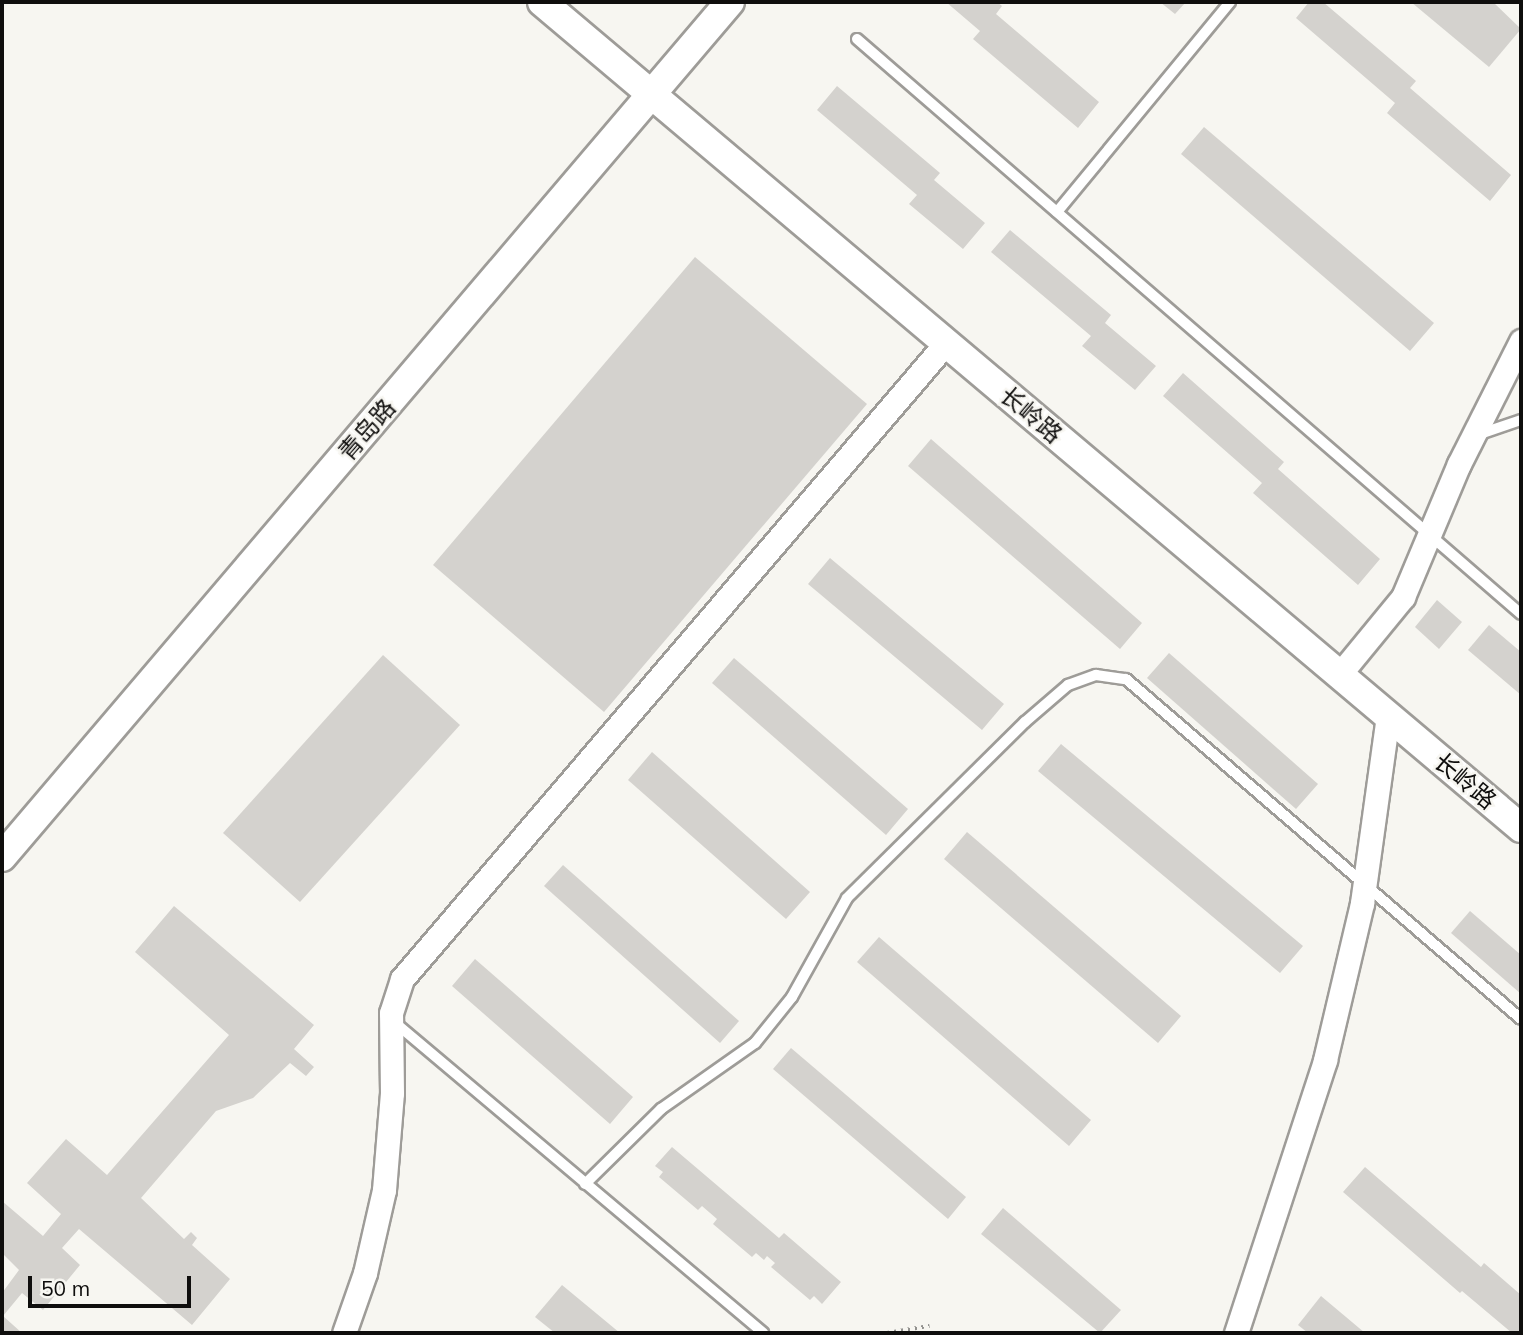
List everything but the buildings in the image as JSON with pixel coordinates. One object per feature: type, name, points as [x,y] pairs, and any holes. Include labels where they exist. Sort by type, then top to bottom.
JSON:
[{"type":"street","name":"长岭路","points":[[542,2],[1521,828]]},
{"type":"street","name":"青岛路","points":[[2,857],[730,2]]},
{"type":"street","points":[[1339,675],[1403,597],[1473,437],[1521,341]]},
{"type":"street","points":[[344,1333],[365,1273],[384,1190],[392,1093],[390,1020],[402,979],[946,343]]},
{"type":"street","points":[[1236,1333],[1325,1060],[1364,883],[1388,716]]},
{"type":"lane","points":[[1057,212],[1230,2]]},
{"type":"lane","points":[[857,39],[1521,614]]},
{"type":"lane","points":[[1473,437],[1521,420]]},
{"type":"lane","points":[[585,1184],[661,1109],[755,1043],[792,997],[847,898],[1068,685],[1096,675],[1126,679],[1521,1019]]},
{"type":"lane","points":[[390,1020],[763,1333]]},
{"type":"path","points":[[887,1333],[929,1326]]}]
